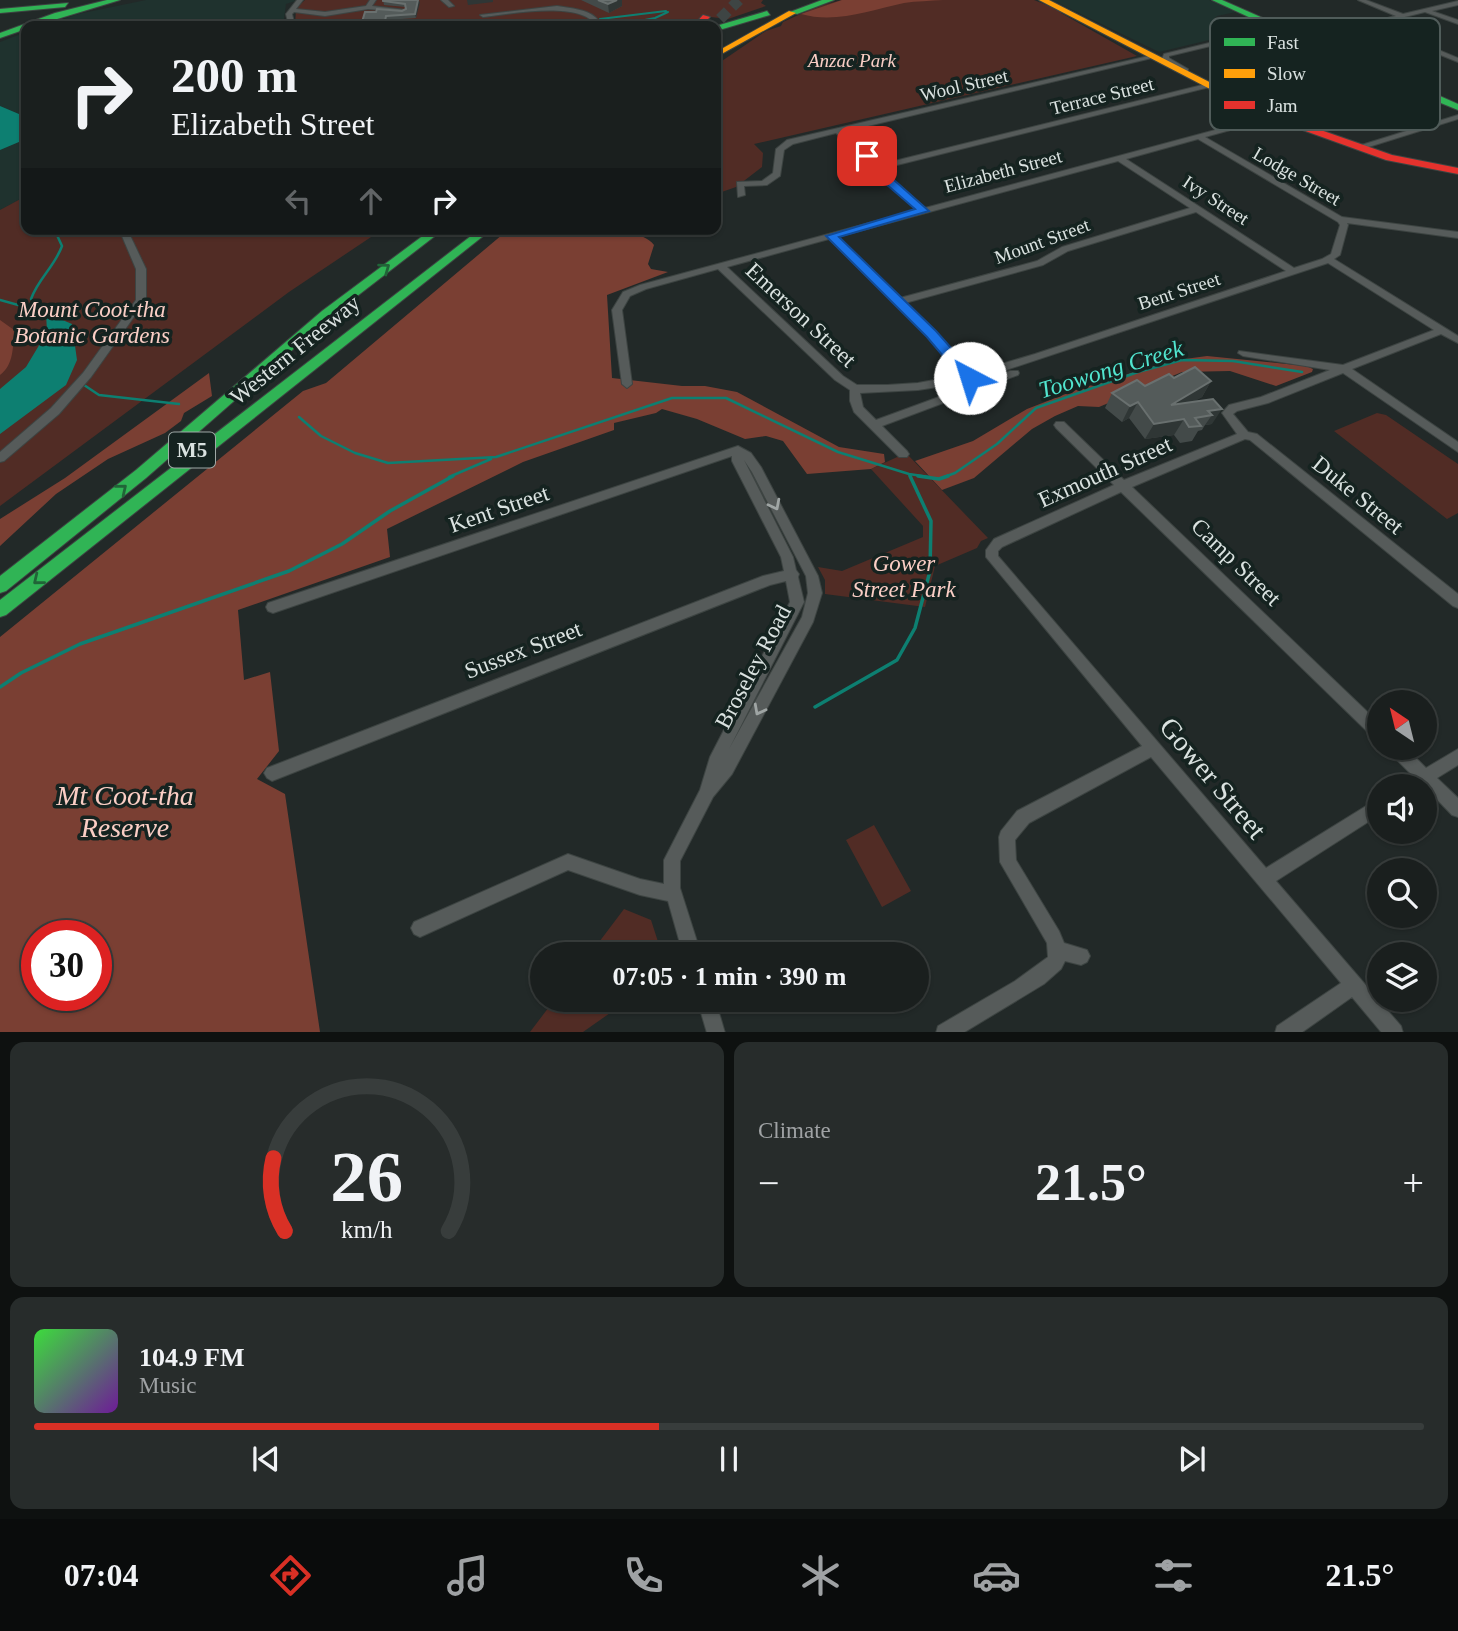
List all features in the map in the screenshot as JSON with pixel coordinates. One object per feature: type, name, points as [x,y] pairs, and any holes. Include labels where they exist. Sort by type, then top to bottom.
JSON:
[{"type":"main road","points":[[33,21],[71,5],[103,0]]},
{"type":"main road","points":[[0,10],[116,0]]},
{"type":"main road","points":[[721,52],[753,28],[787,8],[812,0]]},
{"type":"main road","points":[[721,21],[830,0]]},
{"type":"main road","points":[[1043,0],[1159,56],[1210,86]]},
{"type":"main road","points":[[1216,0],[1256,18]]},
{"type":"main road","points":[[0,34],[21,26]]},
{"type":"main road","points":[[1440,99],[1458,107]]},
{"type":"main road","points":[[1310,130],[1407,163],[1458,171]]},
{"type":"main road","name":"Western Freeway","points":[[0,586],[218,409],[326,314],[431,235]]},
{"type":"main road","name":"M5","points":[[218,409],[237,401],[449,235]]},
{"type":"main road","name":"M5","points":[[75,549],[90,532],[461,235]]},
{"type":"main road","name":"Western Freeway","points":[[0,610],[75,549],[106,530],[479,235]]},
{"type":"street","points":[[291,21],[289,14],[300,0]]},
{"type":"street","points":[[368,7],[373,0]]},
{"type":"street","points":[[444,0],[451,6]]},
{"type":"street","points":[[1361,0],[1404,16]]},
{"type":"street","points":[[1396,18],[1458,3]]},
{"type":"street","points":[[292,9],[325,14],[368,7],[402,10]]},
{"type":"street","points":[[483,15],[567,8],[595,18],[596,21]]},
{"type":"street","points":[[1427,11],[1458,23]]},
{"type":"street","name":"Wool Street","points":[[741,195],[740,184],[764,183],[777,174],[783,146],[1210,44]]},
{"type":"street","points":[[1440,53],[1458,60]]},
{"type":"street","name":"Terrace Street","points":[[876,168],[1210,82]]},
{"type":"street","points":[[1440,122],[1458,117]]},
{"type":"street","name":"Elizabeth Street","points":[[627,384],[617,310],[626,294],[643,287],[1222,130]]},
{"type":"street","points":[[1359,147],[1415,130]]},
{"type":"street","points":[[838,131],[923,211]]},
{"type":"street","name":"Lodge Street","points":[[1198,136],[1339,219],[1343,227],[1336,253],[1329,260]]},
{"type":"street","name":"Ivy Street","points":[[1119,158],[1294,272]]},
{"type":"street","name":"Mount Street","points":[[897,302],[1040,263],[1065,249],[1197,209]]},
{"type":"street","points":[[1339,219],[1458,235]]},
{"type":"street","points":[[0,458],[55,411],[88,375],[141,300],[141,269],[126,235]]},
{"type":"street","points":[[831,236],[954,358],[970,378]]},
{"type":"street","points":[[1329,260],[1458,340]]},
{"type":"street","name":"Bent Street","points":[[855,389],[882,390],[970,378],[1041,358],[1329,260]]},
{"type":"street","name":"Emerson Street","points":[[721,267],[839,379],[855,389],[857,406],[903,454]]},
{"type":"street","points":[[1345,369],[1442,330]]},
{"type":"street","points":[[1243,353],[1345,369],[1458,448]]},
{"type":"street","name":"Bent Street","points":[[873,425],[1015,373],[1041,358]]},
{"type":"street","name":"Duke Street","points":[[1345,369],[1264,400],[1237,416],[1233,422],[1244,435],[1254,438],[1458,602]]},
{"type":"street","name":"Camp Street","points":[[1059,425],[1367,721]]},
{"type":"street","name":"Exmouth Street","points":[[992,557],[992,550],[998,543],[1244,435]]},
{"type":"street","name":"Broseley Road","points":[[688,942],[673,894],[670,874],[672,860],[707,792],[715,762],[796,605],[793,574],[787,557],[740,464],[738,450]]},
{"type":"street","name":"Broseley Road","points":[[707,792],[727,769],[808,618],[815,597],[812,576],[757,470],[747,456],[738,450]]},
{"type":"street","name":"Kent Street","points":[[273,607],[738,450]]},
{"type":"street","name":"Gower Street","points":[[992,557],[1394,1032]]},
{"type":"street","name":"Sussex Street","points":[[272,773],[768,580],[793,574]]},
{"type":"street","points":[[944,1032],[1044,974],[1055,963],[1058,950],[1050,930],[1008,862],[1007,837],[1023,817],[1153,748]]},
{"type":"street","points":[[1429,774],[1458,756]]},
{"type":"street","points":[[1437,794],[1458,809]]},
{"type":"street","points":[[1264,879],[1367,814]]},
{"type":"street","points":[[420,928],[568,862],[640,887],[673,894]]},
{"type":"street","points":[[1058,950],[1081,956]]},
{"type":"street","points":[[1284,1032],[1354,985]]},
{"type":"street","points":[[710,1012],[716,1032]]},
{"type":"shaded area","points":[[146,0],[295,1],[286,4],[284,21],[58,21]]},
{"type":"shaded area","points":[[1052,0],[1209,0],[1236,12],[1210,18],[1210,40],[1159,52]]},
{"type":"shaded area","points":[[21,34],[21,199],[0,210],[0,42]]},
{"type":"shaded area","points":[[0,106],[21,115],[21,141],[0,150]]},
{"type":"shaded area","points":[[46,313],[72,324],[77,360],[66,385],[0,434],[0,389],[26,367],[47,332]]},
{"type":"green space","points":[[305,0],[763,0],[761,3],[766,6],[728,19],[702,16],[696,21],[295,21],[296,8]]},
{"type":"green space","name":"Anzac Park","points":[[842,0],[1034,0],[1064,12],[1061,13],[1137,56],[754,144],[763,153],[762,167],[736,187],[721,192],[721,62],[766,31],[816,7]]},
{"type":"green space","points":[[842,0],[943,0],[904,3],[840,17],[801,14]]},
{"type":"green space","name":"Mount Coot-tha Botanic Gardens","points":[[21,199],[21,235],[374,235],[289,292],[0,506],[0,210]]},
{"type":"green space","name":"Mt Coot-tha Reserve","points":[[502,235],[640,235],[654,245],[648,264],[651,269],[668,272],[607,295],[612,378],[705,386],[737,392],[839,447],[884,454],[885,462],[871,469],[807,474],[783,441],[766,436],[745,439],[697,419],[662,409],[656,413],[614,423],[614,430],[523,462],[387,529],[390,557],[238,610],[244,680],[270,672],[279,751],[257,779],[285,794],[320,1032],[0,1032],[0,637],[303,391],[326,383]]},
{"type":"green space","points":[[0,320],[14,330],[10,361],[0,375]]},
{"type":"green space","points":[[1207,356],[1306,366],[1313,369],[1312,372],[1276,386],[1230,371],[1182,372],[1099,407],[1078,406],[1055,416],[1032,429],[974,478],[942,490],[915,461],[973,441],[1027,409],[1076,390],[1170,361]]},
{"type":"green space","points":[[209,373],[212,396],[184,413],[181,421],[165,433],[108,459],[56,494],[0,546],[0,519],[65,478]]},
{"type":"green space","points":[[1377,413],[1386,415],[1458,464],[1458,513],[1447,519],[1334,431]]},
{"type":"green space","name":"Gower Street Park","points":[[906,453],[988,538],[981,541],[977,548],[935,566],[925,607],[825,594],[825,580],[818,567],[842,571],[923,537],[923,526],[871,469]]},
{"type":"green space","points":[[874,825],[911,891],[882,907],[846,840]]},
{"type":"green space","points":[[624,909],[651,920],[658,942],[599,942]]},
{"type":"green space","points":[[545,1012],[611,1012],[583,1032],[530,1032]]},
{"type":"building","points":[[418,0],[415,14],[386,16],[385,21],[362,21],[365,12],[376,12],[377,9],[406,9],[405,4],[383,1]]},
{"type":"building","points":[[598,0],[617,0],[608,4]]},
{"type":"building","points":[[1195,367],[1211,381],[1171,405],[1213,399],[1222,409],[1208,411],[1212,415],[1195,418],[1201,426],[1189,427],[1184,419],[1154,424],[1138,402],[1130,406],[1112,393],[1137,380],[1145,386],[1169,374],[1174,378]]},
{"type":"waterway","points":[[600,19],[666,11]]},
{"type":"waterway","points":[[640,21],[668,12]]},
{"type":"waterway","points":[[585,21],[592,20]]},
{"type":"waterway","points":[[39,306],[31,299],[62,246],[57,235]]},
{"type":"waterway","points":[[0,300],[29,308],[39,306]]},
{"type":"waterway","points":[[39,306],[49,315]]},
{"type":"waterway","name":"Toowong Creek","points":[[944,477],[955,473],[997,444],[1036,408],[1138,372],[1182,360],[1233,361],[1302,372]]},
{"type":"waterway","points":[[84,385],[99,395],[179,404]]},
{"type":"waterway","points":[[299,417],[321,436],[355,453],[388,463],[496,457],[672,398],[726,398],[838,452],[909,474]]},
{"type":"waterway","points":[[449,477],[491,459]]},
{"type":"waterway","name":"Toowong Creek","points":[[909,474],[929,477]]},
{"type":"waterway","points":[[0,687],[21,673],[80,644],[289,571],[342,544],[390,511],[453,476]]},
{"type":"waterway","name":"Toowong Creek","points":[[815,707],[897,660],[915,628],[930,571],[931,521],[910,476]]},
{"type":"waterway","name":"Toowong Creek","points":[[918,476],[939,479],[948,476]]},
{"type":"tunnel","points":[[720,19],[739,0]]},
{"type":"traffic: fast","points":[[41,21],[116,0]]},
{"type":"traffic: fast","points":[[794,12],[830,0]]},
{"type":"traffic: fast","points":[[1216,0],[1256,18]]},
{"type":"traffic: fast","points":[[0,11],[65,5]]},
{"type":"traffic: fast","points":[[721,27],[767,13]]},
{"type":"traffic: fast","points":[[0,36],[21,28]]},
{"type":"traffic: fast","points":[[1440,100],[1458,107]]},
{"type":"traffic: fast","points":[[0,586],[141,474],[326,314],[431,235]]},
{"type":"traffic: fast","points":[[0,610],[479,235]]},
{"type":"traffic: slow","points":[[1043,0],[1210,86]]},
{"type":"traffic: slow","points":[[721,52],[792,13]]},
{"type":"traffic: jam","points":[[702,21],[706,17]]},
{"type":"traffic: jam","points":[[1311,130],[1390,158],[1458,171]]},
{"type":"route","points":[[867,156],[881,174],[923,211],[831,236],[931,334],[970,378]]}]
